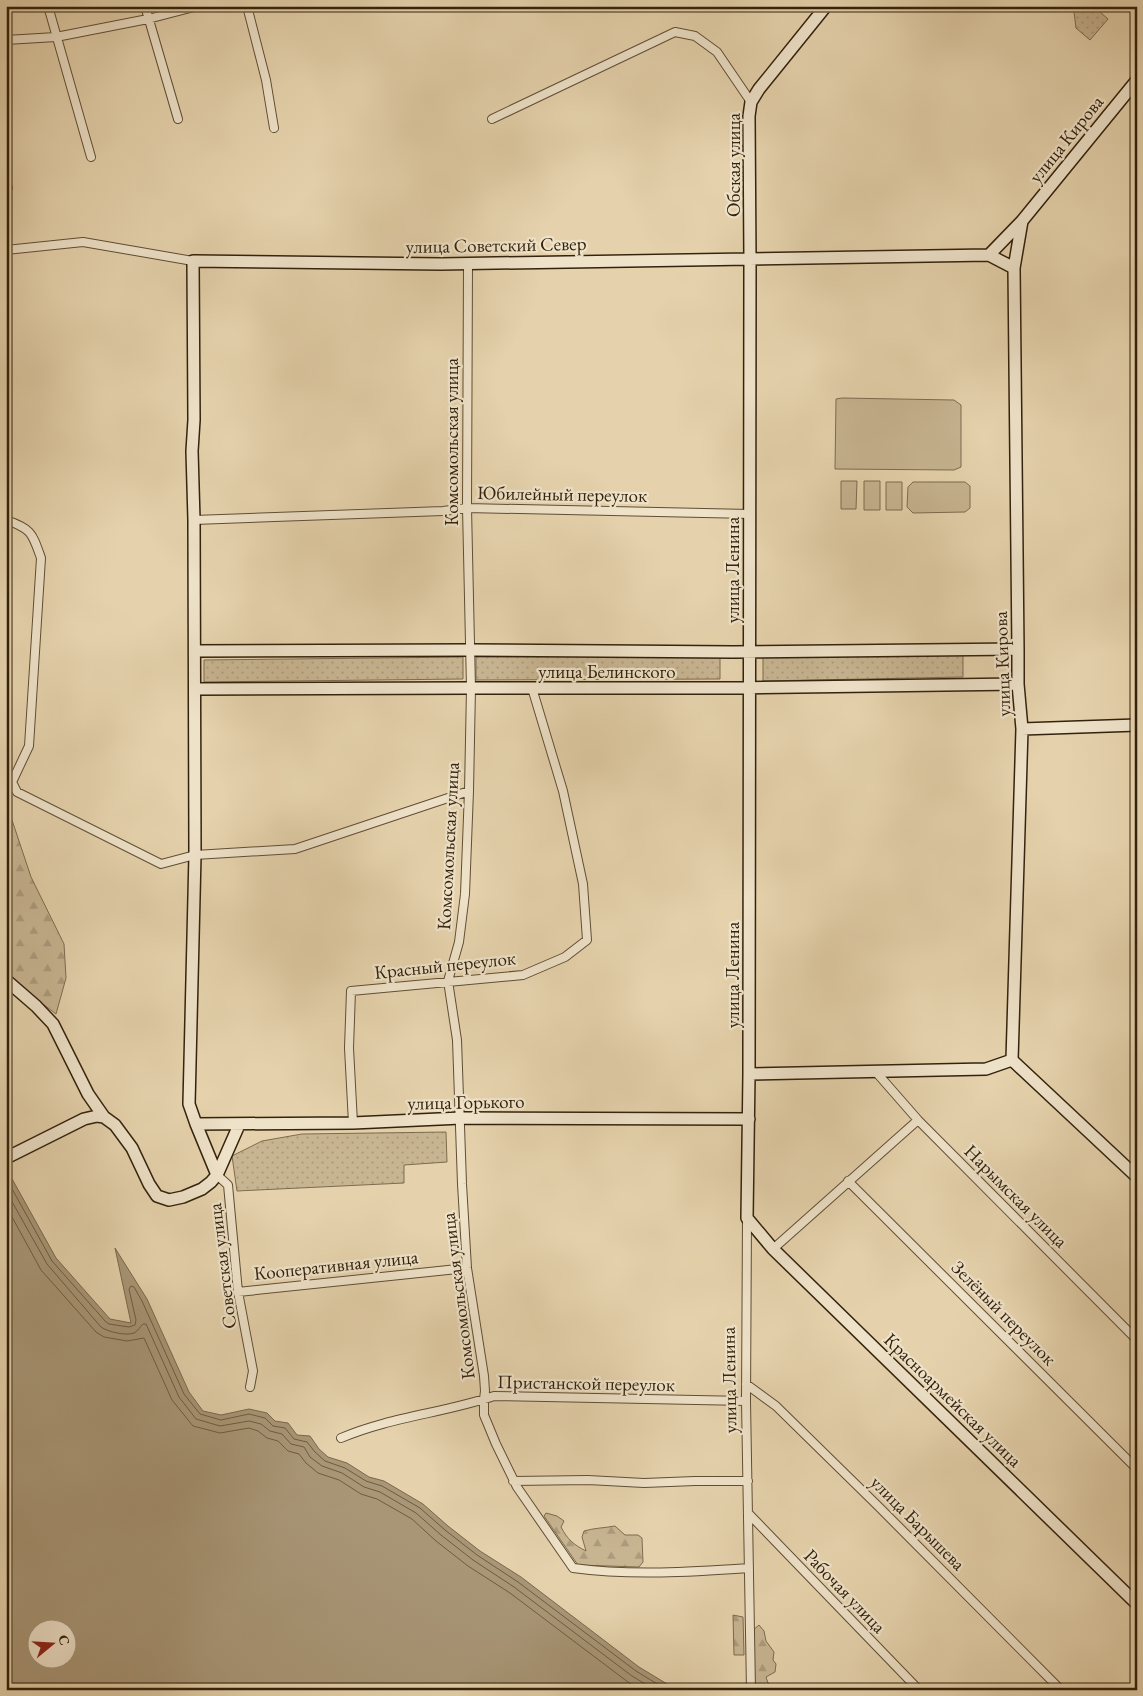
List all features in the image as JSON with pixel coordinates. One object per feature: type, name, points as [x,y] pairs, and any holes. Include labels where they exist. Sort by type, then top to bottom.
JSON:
[{"type":"street","points":[[48,6],[91,157]]},
{"type":"street","points":[[145,6],[178,119]]},
{"type":"street","points":[[6,40],[56,36],[148,19],[198,6]]},
{"type":"street","points":[[247,6],[266,80],[274,128]]},
{"type":"street","name":"Обская улица","points":[[750,259],[749,116],[751,102],[759,89],[826,6]]},
{"type":"street","points":[[492,120],[675,32],[695,36],[717,52],[751,102]]},
{"type":"street","name":"улица Кирова","points":[[989,255],[1022,221],[1137,80]]},
{"type":"street","name":"улица Кирова","points":[[1012,1060],[1022,729],[1018,684],[1014,268],[1022,221]]},
{"type":"street","name":"улица Советский Север","points":[[6,250],[83,242],[193,261],[468,264],[989,255]]},
{"type":"street","points":[[989,255],[1014,268]]},
{"type":"street","name":"улица Ленина","points":[[750,259],[749,1074],[746,1401],[752,1689]]},
{"type":"street","points":[[193,261],[194,420],[192,451],[195,652],[195,855],[189,1104],[217,1175]]},
{"type":"street","name":"Комсомольская улица","points":[[468,264],[467,508],[471,688],[469,791],[465,894],[459,942],[448,981],[457,1040],[467,1268],[484,1376],[484,1415],[513,1480],[573,1568],[656,1572],[749,1568]]},
{"type":"street","name":"Юбилейный переулок","points":[[194,520],[443,512],[467,508],[750,514]]},
{"type":"street","points":[[6,520],[25,527],[33,536],[41,558],[29,746],[12,782],[17,792],[161,864],[195,855],[296,849],[469,791]]},
{"type":"street","name":"улица Белинского","points":[[195,652],[470,650],[750,652],[1018,648]]},
{"type":"street","name":"улица Белинского","points":[[195,689],[750,688],[1018,684]]},
{"type":"street","name":"Красный переулок","points":[[353,1123],[349,1048],[351,991],[523,975],[565,957],[587,940],[583,884],[565,801],[532,688]]},
{"type":"street","points":[[1022,729],[1137,725]]},
{"type":"street","points":[[6,980],[36,1006],[53,1024],[88,1094],[104,1117],[115,1125],[132,1148],[149,1184],[157,1196],[168,1200],[184,1197],[202,1189],[217,1175],[239,1125]]},
{"type":"street","points":[[749,1074],[986,1069],[1012,1060],[1137,1177]]},
{"type":"street","name":"Нарымская улица","points":[[876,1072],[918,1120],[1137,1340]]},
{"type":"street","points":[[6,1158],[84,1119],[97,1116],[104,1117]]},
{"type":"street","name":"улица Горького","points":[[196,1124],[353,1123],[461,1118],[748,1119]]},
{"type":"street","points":[[773,1248],[918,1120]]},
{"type":"street","name":"Советская улица","points":[[217,1175],[228,1185],[238,1292],[253,1371],[250,1387]]},
{"type":"street","name":"Зелёный переулок","points":[[848,1181],[1137,1469]]},
{"type":"street","name":"Красноармейская улица","points":[[747,1218],[773,1248],[1137,1604]]},
{"type":"street","name":"Кооперативная улица","points":[[238,1292],[467,1268]]},
{"type":"street","name":"улица Барышева","points":[[746,1384],[776,1406],[880,1507],[1061,1690]]},
{"type":"street","name":"Пристанской переулок","points":[[342,1438],[379,1424],[467,1405],[494,1396],[746,1401]]},
{"type":"street","points":[[513,1480],[588,1480],[644,1483],[748,1481]]},
{"type":"street","name":"Рабочая улица","points":[[748,1513],[919,1690]]},
{"type":"green space","points":[[1079,6],[1093,6],[1108,19],[1090,40],[1076,28],[1074,12]]},
{"type":"green space","points":[[836,399],[954,400],[961,405],[961,467],[954,470],[835,469]]},
{"type":"green space","points":[[841,481],[857,481],[856,509],[841,509]]},
{"type":"green space","points":[[864,481],[880,481],[880,510],[864,510]]},
{"type":"green space","points":[[886,482],[902,482],[902,510],[886,510]]},
{"type":"green space","points":[[913,482],[965,482],[970,486],[970,508],[965,512],[913,513],[907,507],[908,487]]},
{"type":"green space","points":[[963,655],[963,677],[763,681],[763,657]]},
{"type":"green space","points":[[720,656],[720,679],[476,680],[476,657]]},
{"type":"green space","points":[[463,657],[463,679],[204,682],[204,660]]},
{"type":"green space","points":[[6,802],[31,877],[64,944],[66,978],[56,1014],[6,976]]},
{"type":"green space","points":[[446,1132],[447,1162],[404,1165],[404,1183],[237,1191],[232,1156],[262,1141],[302,1134]]},
{"type":"green space","points":[[546,1513],[557,1516],[564,1521],[561,1527],[568,1538],[586,1551],[582,1537],[584,1531],[615,1526],[625,1535],[638,1535],[642,1538],[643,1562],[639,1567],[578,1565],[544,1516]]},
{"type":"green space","points":[[733,1615],[743,1617],[744,1655],[734,1655]]},
{"type":"green space","points":[[759,1625],[764,1631],[766,1641],[774,1652],[775,1672],[766,1677],[768,1683],[776,1690],[756,1690],[753,1687],[754,1649],[752,1631]]},
{"type":"water","points":[[6,1168],[56,1258],[110,1319],[131,1323],[115,1248],[147,1299],[189,1392],[203,1411],[221,1415],[249,1409],[267,1413],[275,1421],[288,1423],[297,1435],[310,1436],[319,1449],[328,1457],[347,1463],[369,1477],[384,1481],[423,1504],[480,1551],[521,1577],[639,1667],[677,1690],[6,1690]]}]
